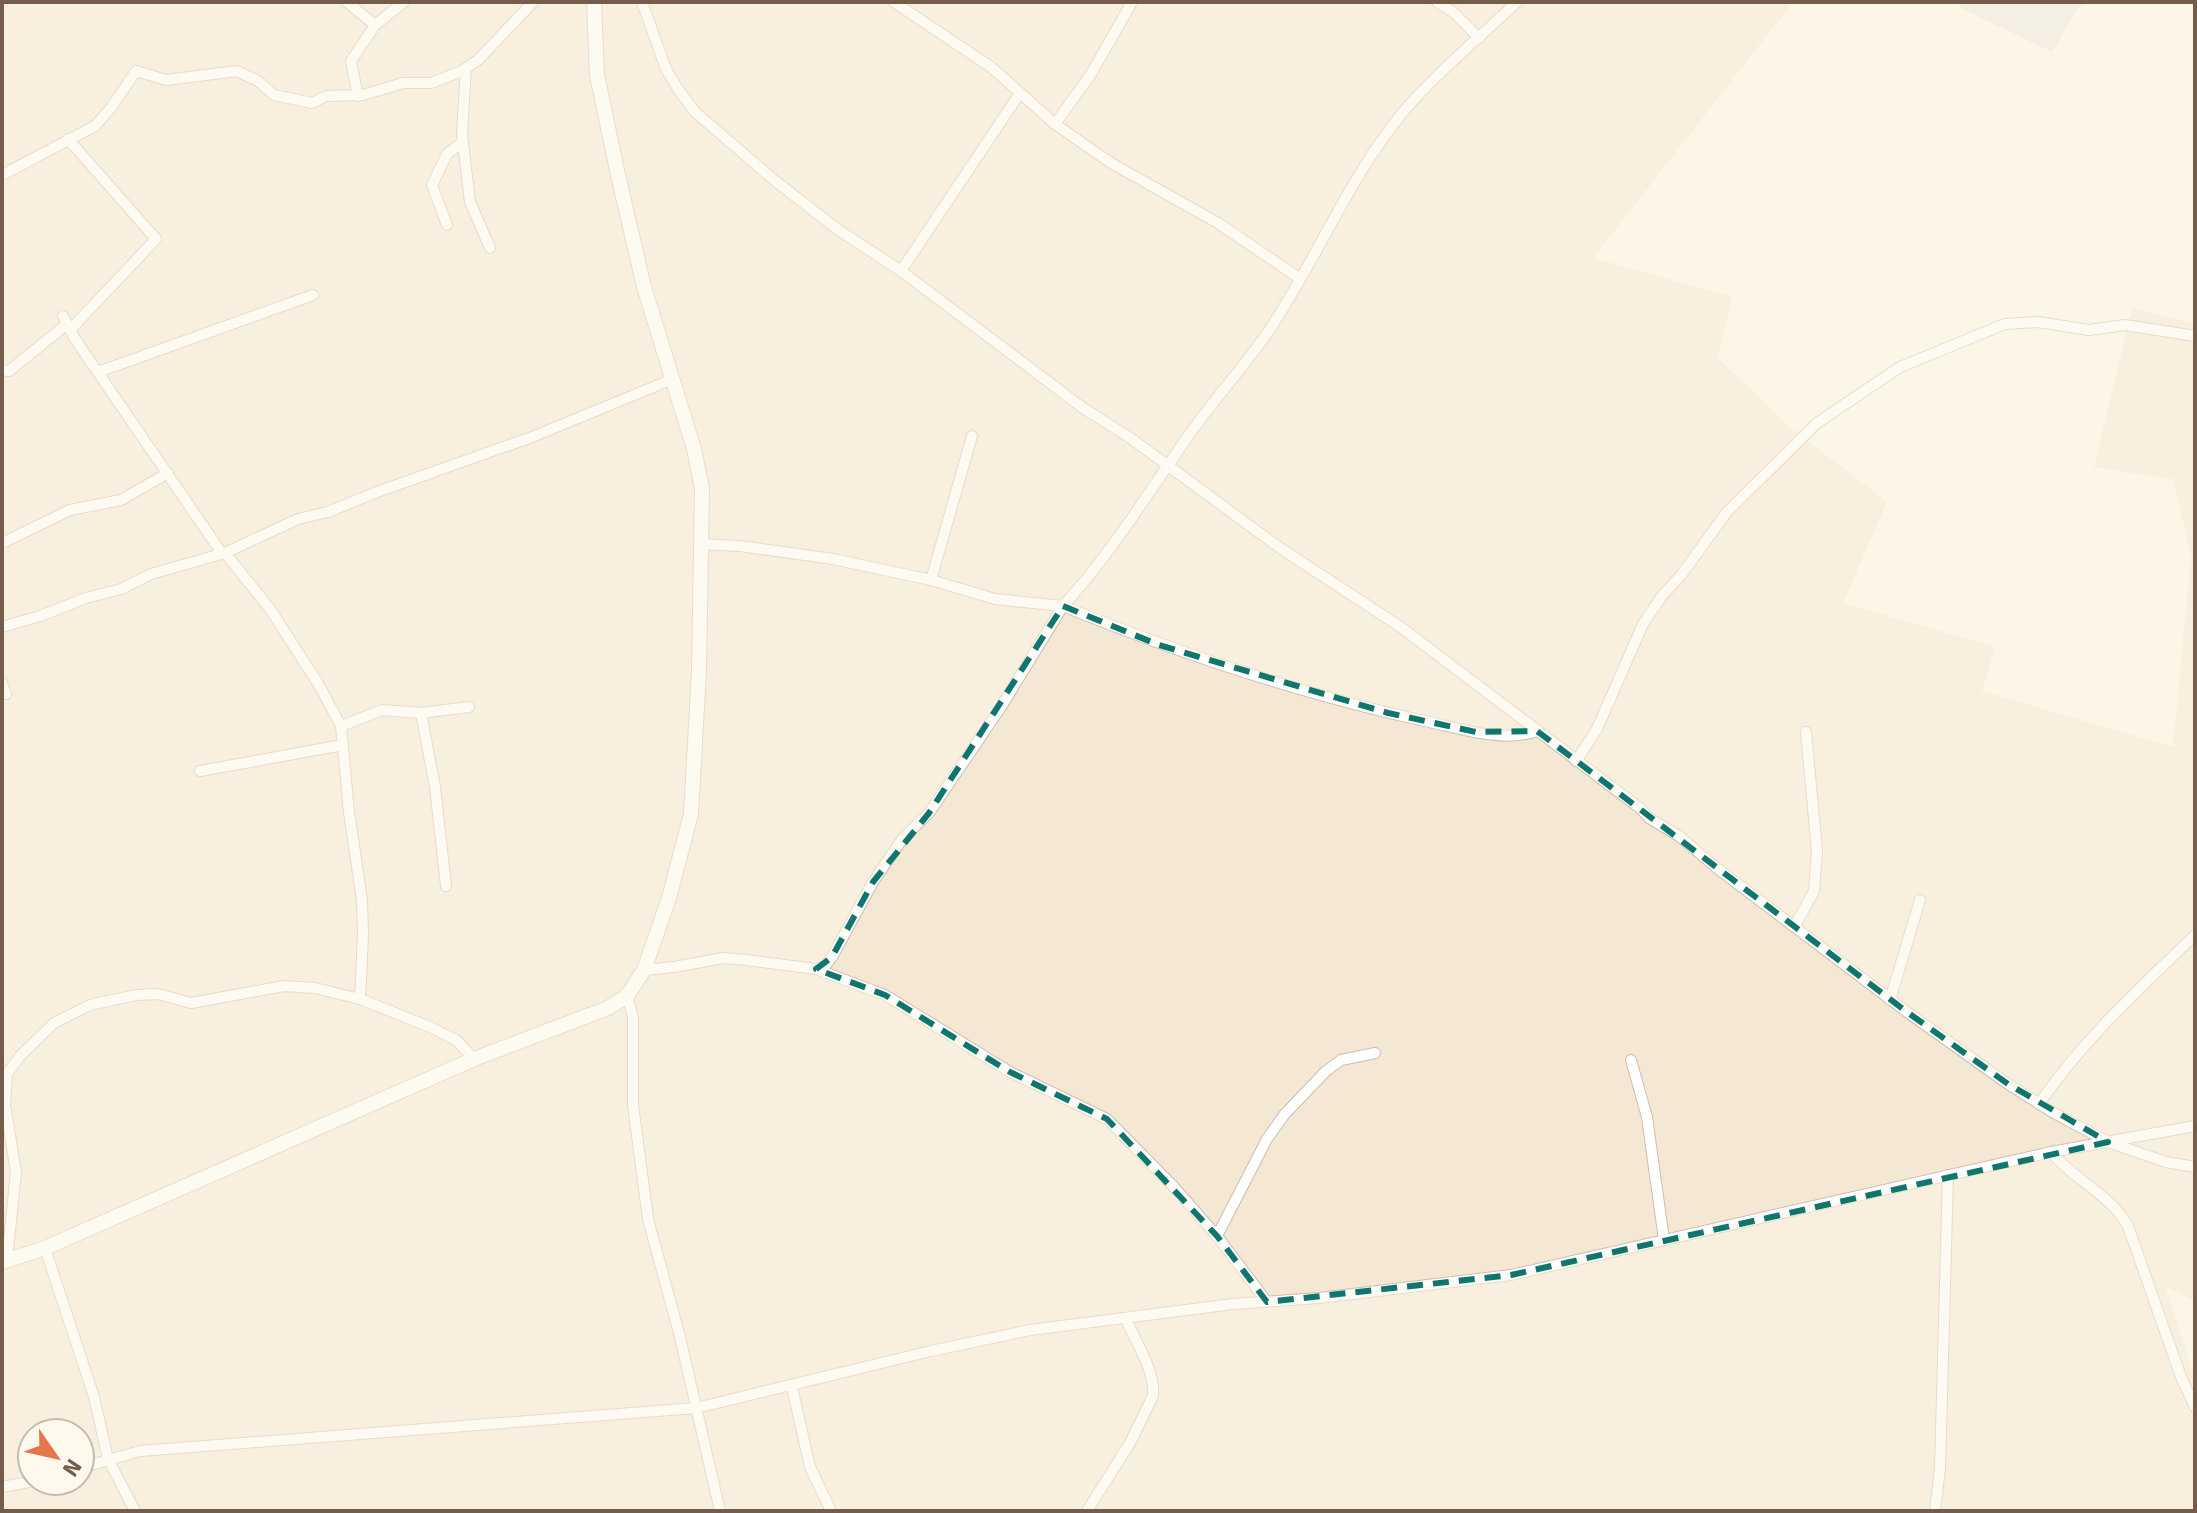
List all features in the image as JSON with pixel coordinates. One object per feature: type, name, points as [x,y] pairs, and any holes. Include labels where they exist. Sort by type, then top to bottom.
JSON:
[{"type":"street","points":[[347,2],[375,25]]},
{"type":"street","points":[[358,96],[351,61],[375,25],[404,2]]},
{"type":"street","points":[[2,175],[95,126],[136,71],[166,80],[237,71],[258,81],[274,95],[312,103],[326,96],[358,96],[403,83],[431,83],[466,68],[478,60],[533,2]]},
{"type":"street","points":[[474,1059],[456,1040],[360,999],[315,988],[284,986],[191,1003],[158,994],[136,995],[90,1005],[54,1023],[20,1056],[7,1074],[5,1105],[16,1172],[5,1261],[45,1248],[474,1059],[608,1008],[627,996],[644,970],[669,898],[691,814],[699,671],[702,489],[694,449],[644,287],[618,175],[597,75],[594,2]]},
{"type":"street","points":[[642,2],[666,69],[695,112],[837,229],[901,271],[1083,408],[1129,437],[1302,563],[1402,628],[1649,818],[1679,836],[1890,1000],[2039,1104],[2108,1142],[2166,1162],[2195,1167]]},
{"type":"street","points":[[894,2],[991,67],[1055,124],[1139,180],[1241,237],[1282,269],[1299,278]]},
{"type":"street","points":[[1055,124],[1091,74],[1132,2]]},
{"type":"street","points":[[1437,2],[1453,12],[1479,38]]},
{"type":"street","points":[[816,969],[825,966],[832,957],[873,882],[903,838],[929,813],[1001,707],[1063,606],[1084,583],[1271,328],[1370,158],[1394,124],[1517,2]]},
{"type":"street","points":[[466,68],[463,142],[470,202],[490,248]]},
{"type":"street","points":[[901,271],[1020,93]]},
{"type":"street","points":[[2,370],[9,371],[67,323],[156,239],[68,139]]},
{"type":"street","points":[[447,225],[432,185],[447,154],[463,142]]},
{"type":"street","points":[[98,372],[313,295]]},
{"type":"street","points":[[1576,761],[1597,729],[1643,624],[1662,596],[1727,512],[1817,423],[1900,367],[2005,324],[2038,322],[2089,330],[2125,325],[2195,336]]},
{"type":"street","points":[[67,323],[223,552],[270,609],[319,685],[341,726],[362,900],[360,999]]},
{"type":"street","points":[[2,627],[223,552],[298,519],[342,507],[492,452],[673,379]]},
{"type":"street","points":[[931,580],[972,436]]},
{"type":"street","points":[[2,543],[70,510],[121,500],[168,473]]},
{"type":"street","points":[[700,544],[740,546],[833,559],[931,580],[995,599],[1063,606],[1159,645],[1362,706],[1476,732],[1513,736],[1537,731]]},
{"type":"street","points":[[2,683],[6,694]]},
{"type":"street","points":[[341,726],[382,710],[421,713],[469,707]]},
{"type":"street","points":[[421,713],[435,787],[446,886]]},
{"type":"street","points":[[1795,926],[1814,891],[1817,851],[1806,732]]},
{"type":"street","points":[[200,771],[343,745]]},
{"type":"street","points":[[1890,1000],[1920,900]]},
{"type":"street","points":[[2039,1104],[2064,1067],[2101,1025],[2195,935]]},
{"type":"street","points":[[644,970],[723,958],[816,969],[885,995],[1010,1072],[1107,1119],[1217,1236],[1267,1302]]},
{"type":"street","points":[[627,996],[633,1017],[633,1105],[648,1219],[720,1511]]},
{"type":"street","points":[[1217,1236],[1267,1139],[1284,1115],[1326,1071],[1341,1060],[1375,1053]]},
{"type":"street","points":[[1631,1060],[1647,1117],[1664,1240]]},
{"type":"street","points":[[96,1463],[140,1451],[696,1408],[1030,1330],[1511,1275],[2051,1152],[2195,1126]]},
{"type":"street","points":[[2051,1152],[2064,1168],[2120,1211],[2195,1407]]},
{"type":"street","points":[[1935,1511],[1940,1468],[1948,1175]]},
{"type":"street","points":[[45,1248],[94,1397],[108,1459],[135,1511]]},
{"type":"street","points":[[1087,1511],[1130,1443],[1153,1396],[1148,1370],[1126,1319]]},
{"type":"street","points":[[792,1387],[810,1467],[831,1511]]},
{"type":"highlighted area","points":[[1063,606],[1159,645],[1388,713],[1476,732],[1537,731],[1907,1012],[2008,1084],[2108,1142],[1511,1275],[1267,1302],[1217,1236],[1107,1119],[1010,1072],[885,995],[816,969],[832,957],[873,882],[929,813]]},
{"type":"shaded area","points":[[2,2],[1793,2],[1593,258],[1732,297],[1718,358],[1792,429],[1887,502],[1843,603],[1995,647],[1982,691],[2173,747],[2191,555],[2173,479],[2094,467],[2132,309],[2195,323],[2195,1302],[2165,1285],[2195,1377],[2195,1511],[2,1511]]},
{"type":"shaded area","points":[[1956,2],[2091,2],[2078,8],[2052,52],[1961,8]]}]
